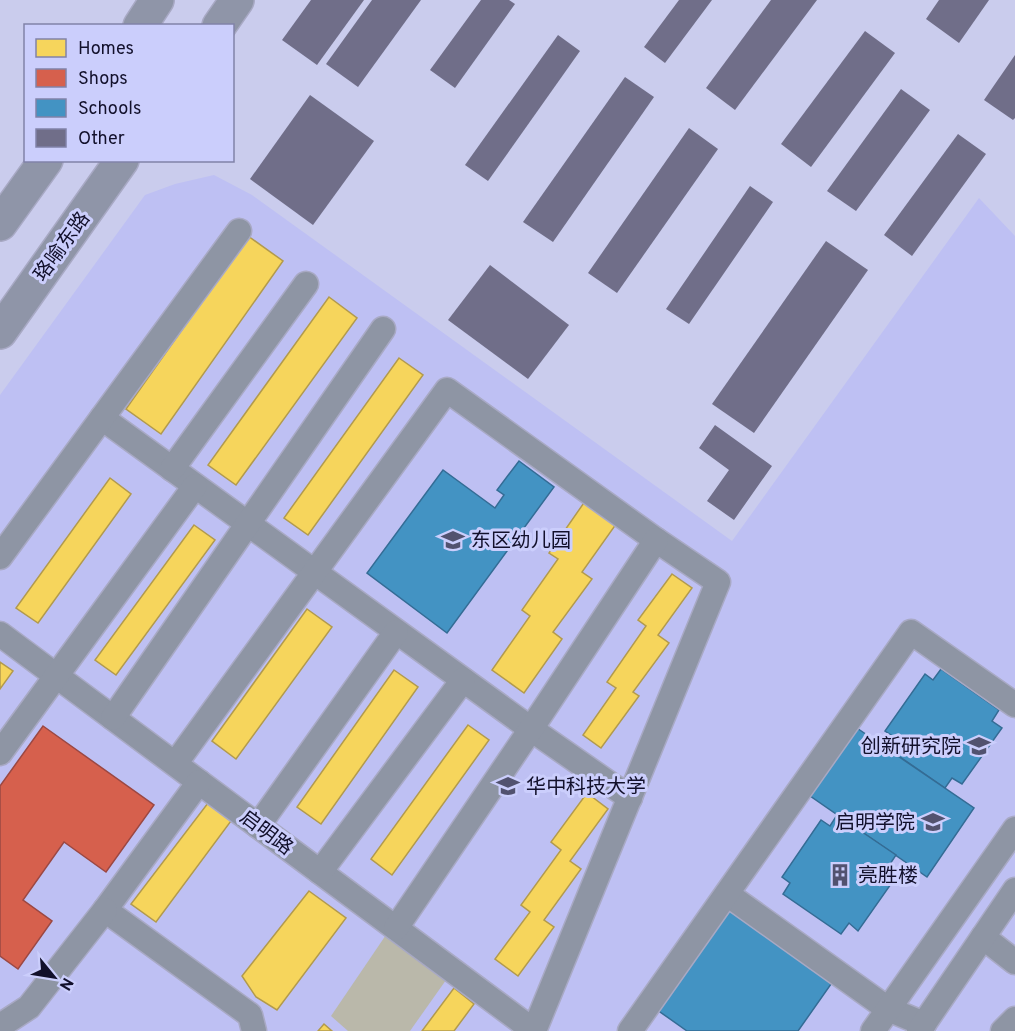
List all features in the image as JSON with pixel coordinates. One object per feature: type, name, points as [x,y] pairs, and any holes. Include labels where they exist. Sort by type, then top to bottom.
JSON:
[{"type":"highway","points":[[141,24],[157,0]]},
{"type":"highway","points":[[220,24],[237,0]]},
{"type":"highway","points":[[0,224],[45,162]]},
{"type":"highway","name":"珞喻东路","points":[[0,332],[121,162]]},
{"type":"street","points":[[0,557],[239,231]]},
{"type":"street","points":[[172,469],[306,284]]},
{"type":"street","points":[[113,718],[383,328]]},
{"type":"street","points":[[176,764],[447,390],[718,582],[534,1031]]},
{"type":"street","points":[[102,418],[396,632],[630,798]]},
{"type":"street","points":[[0,753],[195,486]]},
{"type":"street","points":[[396,928],[656,540]]},
{"type":"street","points":[[258,826],[396,632]]},
{"type":"street","points":[[630,1031],[911,632],[1015,705]]},
{"type":"street","name":"启明路","points":[[0,634],[534,1031]]},
{"type":"street","points":[[320,872],[463,680]]},
{"type":"street","points":[[1,1024],[30,1007],[199,782]]},
{"type":"street","points":[[873,1031],[1015,829]]},
{"type":"street","points":[[727,894],[888,1009],[922,1028],[1015,890]]},
{"type":"street","points":[[105,910],[250,1015],[254,1031]]},
{"type":"street","points":[[983,938],[1015,962]]},
{"type":"street","points":[[1003,1031],[1015,1019]]},
{"type":"shaded area","name":"华中科技大学","points":[[214,175],[252,195],[732,541],[979,198],[1015,236],[1015,1031],[0,1031],[0,395],[145,195],[175,184]]},
{"type":"shaded area","points":[[390,929],[451,973],[410,1031],[348,1031],[331,1016]]},
{"type":"building: Homes","points":[[248,236],[283,261],[161,434],[126,409]]},
{"type":"building: Homes","points":[[329,297],[357,318],[236,485],[208,465]]},
{"type":"building: Homes","points":[[399,358],[423,375],[308,535],[284,518]]},
{"type":"building: Homes","points":[[110,478],[131,494],[38,623],[16,608]]},
{"type":"building: Homes","points":[[588,497],[619,520],[582,572],[592,579],[553,632],[562,639],[524,693],[492,670],[530,616],[522,610],[558,559],[549,553]]},
{"type":"building: Homes","points":[[194,525],[215,540],[116,675],[95,660]]},
{"type":"building: Homes","points":[[672,574],[692,588],[658,635],[669,643],[633,692],[639,696],[601,748],[583,735],[616,688],[607,682],[646,626],[638,620]]},
{"type":"building: Homes","points":[[307,609],[332,627],[236,759],[212,741]]},
{"type":"building: Homes","points":[[0,662],[13,671],[0,689]]},
{"type":"building: Homes","points":[[394,670],[418,687],[321,824],[297,807]]},
{"type":"building: Homes","points":[[468,725],[489,740],[392,875],[371,859]]},
{"type":"building: Homes","points":[[587,793],[608,809],[570,861],[581,869],[544,920],[554,927],[518,976],[495,959],[530,912],[521,905],[561,850],[551,842]]},
{"type":"building: Homes","points":[[208,803],[231,821],[156,922],[131,904]]},
{"type":"building: Homes","points":[[309,891],[346,918],[277,1010],[256,997],[242,976]]},
{"type":"building: Homes","points":[[454,988],[474,1004],[454,1031],[422,1031]]},
{"type":"building: Homes","points":[[324,1024],[332,1031],[318,1031]]},
{"type":"building: Shops","points":[[43,726],[154,805],[106,872],[64,842],[23,900],[52,921],[18,969],[0,956],[0,786]]},
{"type":"building: Schools","name":"东区幼儿园","points":[[519,461],[554,487],[447,633],[367,573],[443,470],[495,508],[504,495],[497,490]]},
{"type":"building: Schools","points":[[941,669],[999,710],[992,721],[1002,728],[962,784],[952,778],[945,788],[887,748],[894,737],[885,731],[925,674],[933,680]]},
{"type":"building: Schools","points":[[851,724],[974,808],[927,877],[803,791]]},
{"type":"building: Schools","name":"亮胜楼","points":[[837,815],[896,855],[888,867],[898,874],[858,931],[849,923],[841,934],[783,894],[790,883],[782,877],[821,820],[830,826]]},
{"type":"building: Schools","points":[[727,901],[836,977],[798,1031],[687,1031],[653,1007]]},
{"type":"building: Other","points":[[311,0],[364,0],[317,65],[282,40]]},
{"type":"building: Other","points":[[372,0],[421,0],[358,87],[326,64]]},
{"type":"building: Other","points":[[481,0],[509,0],[515,4],[455,88],[430,70]]},
{"type":"building: Other","points":[[679,0],[712,0],[665,63],[644,47]]},
{"type":"building: Other","points":[[771,0],[817,0],[735,110],[706,88]]},
{"type":"building: Other","points":[[939,0],[989,0],[959,43],[926,19]]},
{"type":"building: Other","points":[[865,31],[895,53],[811,167],[781,144]]},
{"type":"building: Other","points":[[558,35],[580,51],[488,181],[465,165]]},
{"type":"building: Other","points":[[1015,55],[1015,118],[1013,120],[984,100]]},
{"type":"building: Other","points":[[625,77],[654,97],[553,242],[523,222]]},
{"type":"building: Other","points":[[901,89],[930,110],[856,211],[827,191]]},
{"type":"building: Other","points":[[310,95],[374,141],[313,225],[250,179]]},
{"type":"building: Other","points":[[689,128],[718,149],[617,293],[588,273]]},
{"type":"building: Other","points":[[958,134],[986,154],[912,256],[884,235]]},
{"type":"building: Other","points":[[750,186],[773,202],[689,324],[666,309]]},
{"type":"building: Other","points":[[826,241],[868,270],[754,433],[712,404]]},
{"type":"building: Other","points":[[490,265],[569,325],[528,379],[448,320]]},
{"type":"building: Other","points":[[715,425],[772,466],[734,520],[707,501],[729,470],[699,448]]},
{"type":"place","name":"东区幼儿园","points":[[453,540]]},
{"type":"place","name":"创新研究院","points":[[979,746]]},
{"type":"place","name":"华中科技大学","points":[[508,786]]},
{"type":"place","name":"启明学院","points":[[933,822]]},
{"type":"place","name":"亮胜楼","points":[[840,875]]}]
